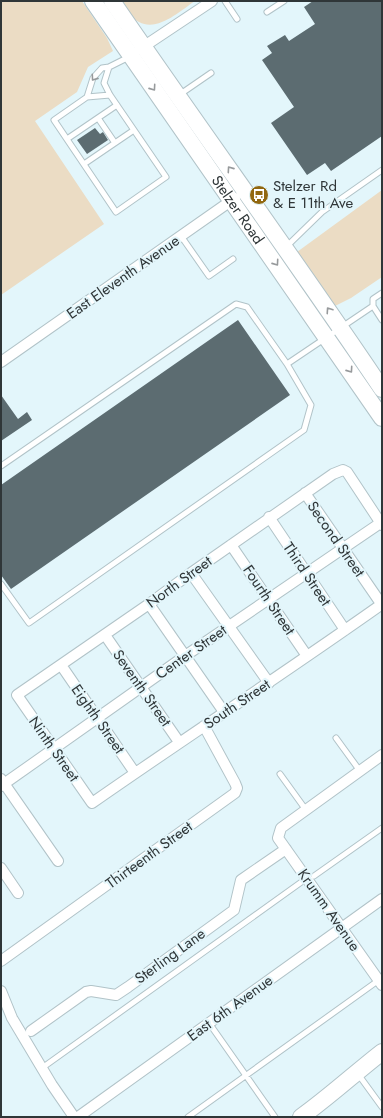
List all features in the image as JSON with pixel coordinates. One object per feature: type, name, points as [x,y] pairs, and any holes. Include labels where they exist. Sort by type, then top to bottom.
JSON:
[{"type":"main road","name":"Stelzer Road","points":[[93,1],[137,52],[171,100],[245,191],[382,389]]},
{"type":"main road","points":[[102,1],[137,52]]},
{"type":"main road","name":"Stelzer Road","points":[[112,1],[137,52]]},
{"type":"main road","name":"Stelzer Road","points":[[171,100],[232,201],[382,418]]},
{"type":"main road","points":[[301,1117],[359,1075],[382,1052]]},
{"type":"main road","points":[[359,1075],[382,1065]]},
{"type":"street","points":[[137,52],[212,1]]},
{"type":"street","name":"East Eleventh Avenue","points":[[1,362],[245,191]]},
{"type":"street","name":"North Street","points":[[16,695],[149,604],[269,517],[333,474],[343,470],[347,472],[382,523]]},
{"type":"street","name":"Second Street","points":[[305,493],[382,604]]},
{"type":"street","name":"Third Street","points":[[269,517],[345,630]]},
{"type":"street","name":"Center Street","points":[[2,783],[268,599],[382,523]]},
{"type":"street","name":"Fourth Street","points":[[231,545],[307,656]]},
{"type":"street","points":[[191,573],[269,683]]},
{"type":"street","points":[[149,604],[224,712]]},
{"type":"street","name":"South Street","points":[[92,803],[224,712],[269,683],[382,604]]},
{"type":"street","name":"Seventh Street","points":[[105,634],[180,742]]},
{"type":"street","name":"Eighth Street","points":[[61,665],[135,773]]},
{"type":"street","name":"Ninth Street","points":[[16,695],[92,803]]},
{"type":"street","name":"Thirteenth Street","points":[[1,961],[235,793],[237,788],[236,783],[204,726]]},
{"type":"street","points":[[306,810],[382,756]]},
{"type":"street","points":[[2,783],[58,861]]},
{"type":"street","name":"Krumm Avenue","points":[[306,810],[281,828],[278,838],[310,877],[341,928],[380,983]]},
{"type":"street","name":"Sterling Lane","points":[[31,1031],[86,992],[91,991],[116,995],[128,987],[234,910],[241,880],[286,849]]},
{"type":"street","points":[[1,868],[18,893]]},
{"type":"street","name":"East 6th Avenue","points":[[78,1117],[382,899]]},
{"type":"street","points":[[1,991],[12,1018],[52,1086],[74,1117]]},
{"type":"lane","points":[[225,1],[237,19]]},
{"type":"lane","points":[[267,12],[277,3],[284,1]]},
{"type":"lane","points":[[87,97],[92,78],[102,68],[109,67],[137,52]]},
{"type":"lane","points":[[109,67],[104,83],[110,95],[166,177],[116,212],[54,120],[87,97],[110,95]]},
{"type":"lane","points":[[171,100],[211,73]]},
{"type":"lane","points":[[67,139],[116,105]]},
{"type":"lane","points":[[98,118],[115,143]]},
{"type":"lane","points":[[84,164],[134,130]]},
{"type":"lane","points":[[285,247],[322,212],[382,170]]},
{"type":"lane","points":[[181,236],[210,276],[234,259]]},
{"type":"lane","points":[[382,293],[373,299],[374,306],[382,320]]},
{"type":"lane","points":[[1,466],[236,304],[247,308],[286,364],[312,405],[304,430],[29,623],[1,584]]},
{"type":"lane","points":[[286,364],[374,306]]},
{"type":"lane","points":[[336,738],[360,771]]},
{"type":"lane","points":[[280,774],[306,810]]},
{"type":"lane","points":[[42,1068],[310,877],[382,828]]},
{"type":"lane","points":[[188,1117],[246,1075],[380,983]]},
{"type":"lane","points":[[209,1023],[275,1117]]},
{"type":"lane","points":[[359,1075],[382,1106]]},
{"type":"shaded area","points":[[1,1],[82,1],[107,38],[113,51],[88,67],[77,92],[35,121],[104,224],[1,295]]},
{"type":"shaded area","points":[[119,1],[195,1],[168,19],[154,24],[146,24],[133,18]]},
{"type":"shaded area","points":[[382,190],[382,277],[351,298],[335,306],[297,252]]},
{"type":"building","points":[[313,1],[382,1],[382,136],[331,171],[325,163],[307,175],[271,123],[294,107],[262,60],[272,53],[267,46],[285,35],[289,41],[315,24],[304,7]]},
{"type":"building","points":[[95,128],[100,134],[103,132],[108,140],[87,154],[77,140]]},
{"type":"building","points":[[238,320],[290,395],[11,589],[1,575],[1,485]]},
{"type":"building","points":[[1,395],[18,419],[27,412],[32,420],[1,441]]},
{"type":"place","name":"Stelzer Rd & E 11th Ave","points":[[259,195]]}]
